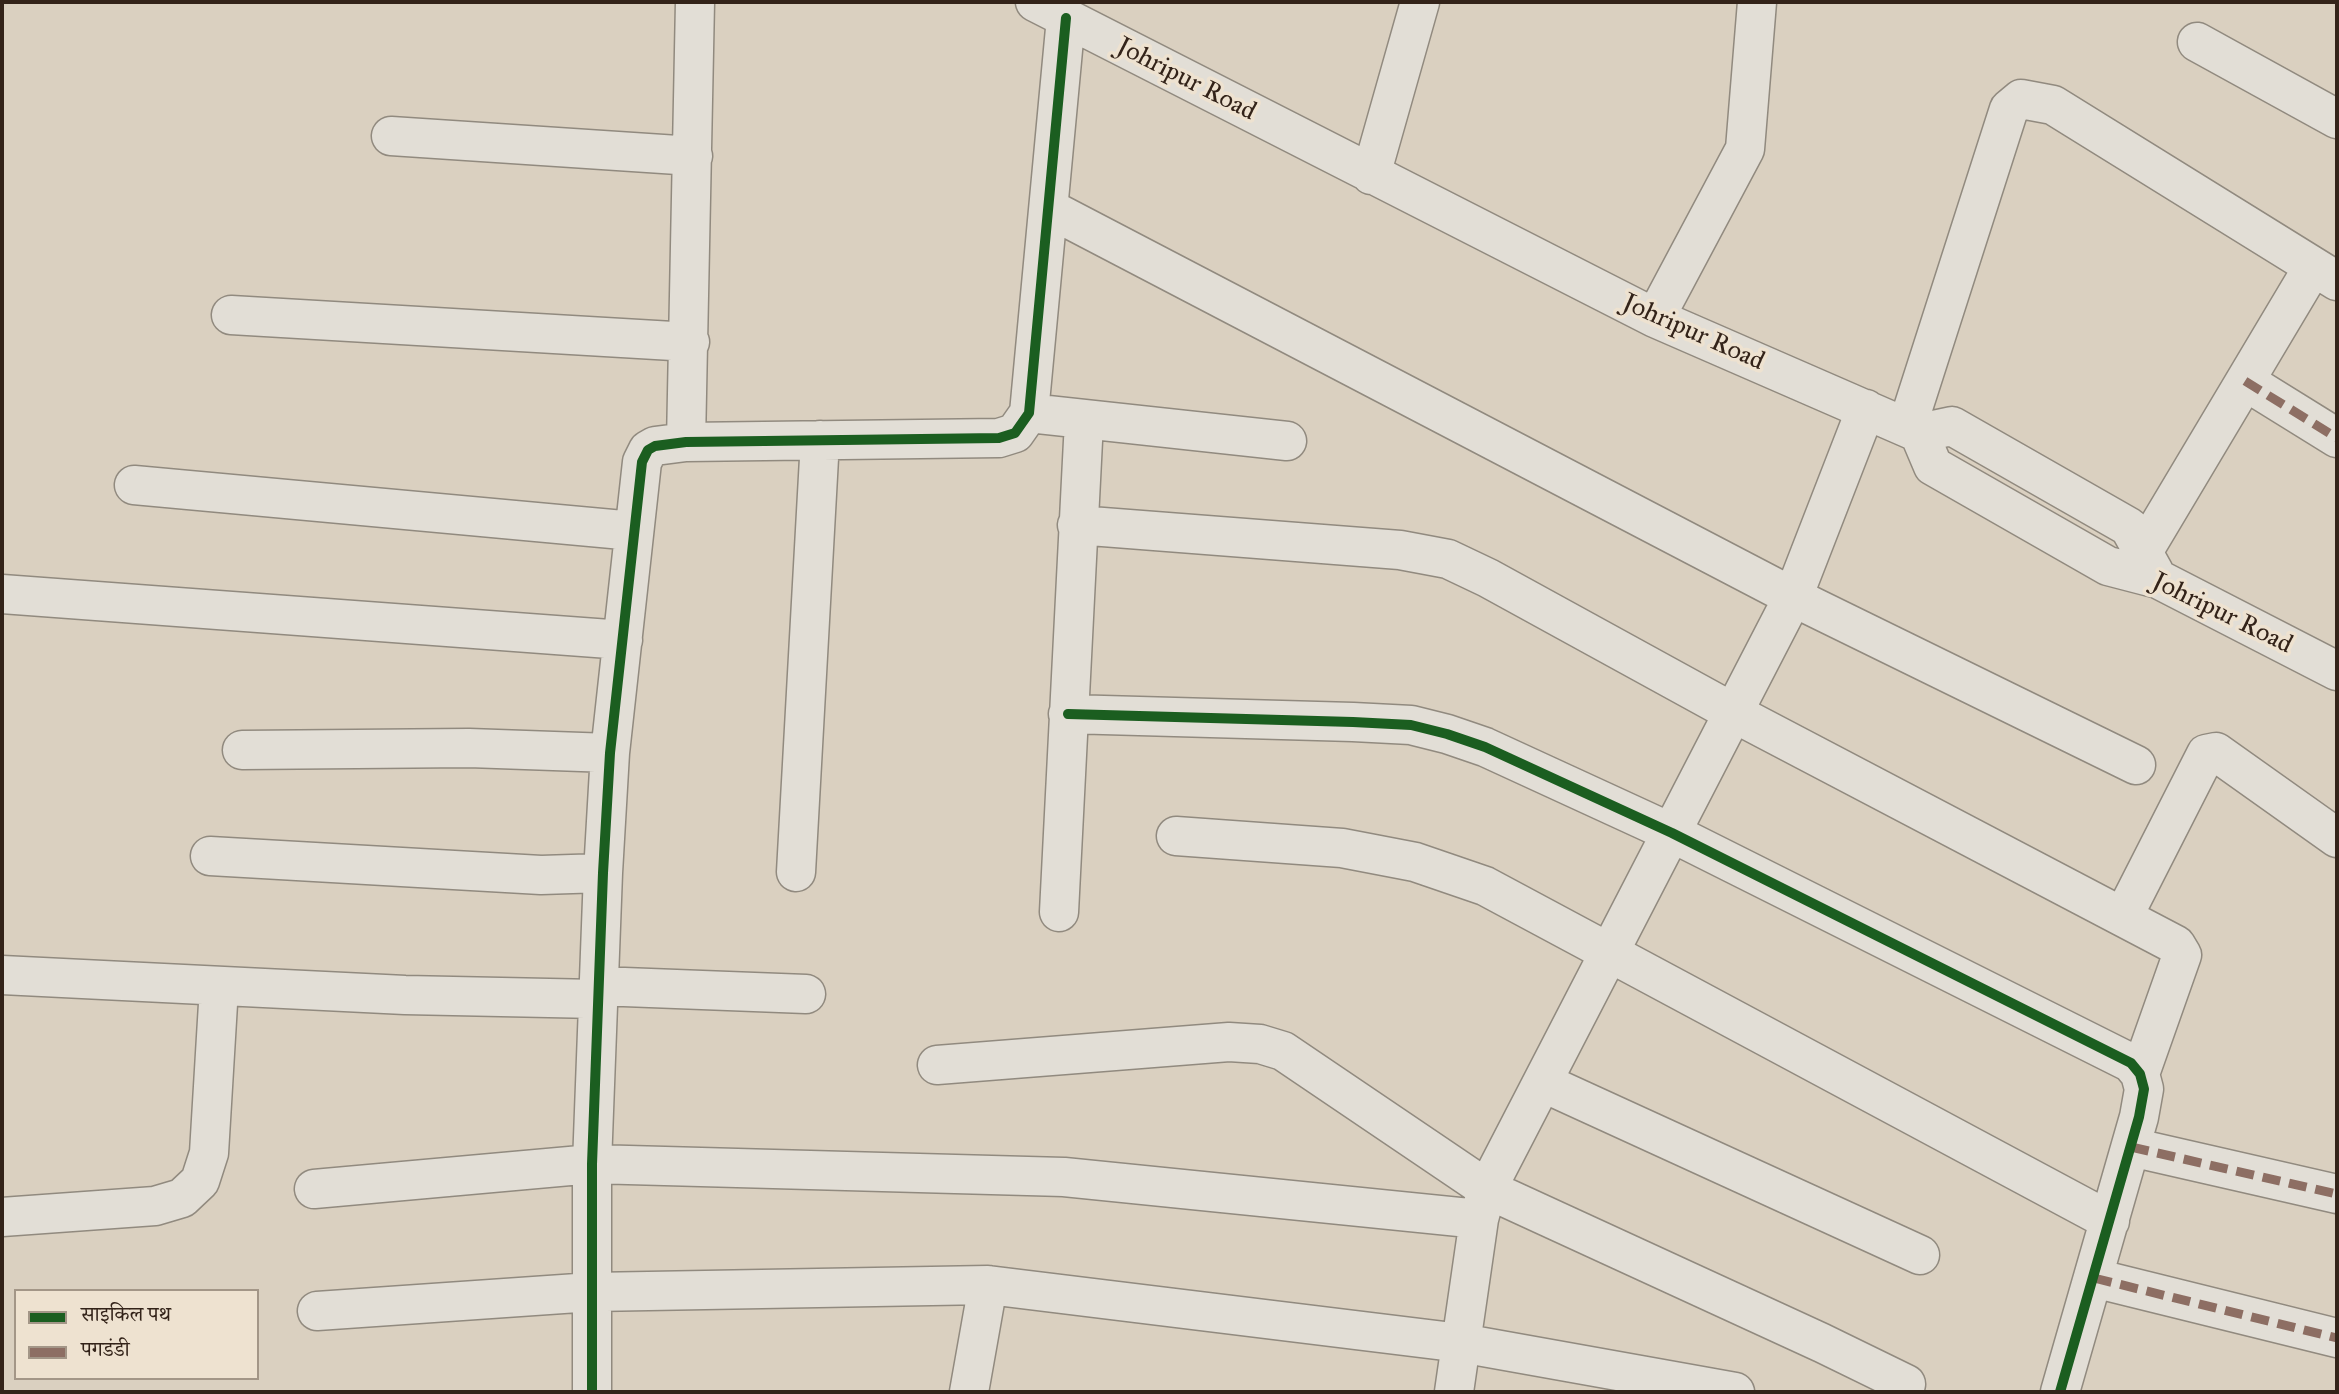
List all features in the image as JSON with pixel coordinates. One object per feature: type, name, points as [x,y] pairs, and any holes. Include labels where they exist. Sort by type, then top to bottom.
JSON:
[{"type":"street","points":[[686,442],[695,2]]},
{"type":"street","points":[[1371,175],[1420,2]]},
{"type":"street","points":[[1654,318],[1745,149],[1751,36],[1757,2]]},
{"type":"street","points":[[592,1392],[592,1164],[603,873],[610,752],[639,473],[648,450],[686,442],[999,438],[1015,433],[1029,413],[1050,209],[1050,10]]},
{"type":"street","name":"Johripur Road","points":[[1050,10],[1654,318],[1913,430]]},
{"type":"street","points":[[2197,42],[2337,119]]},
{"type":"street","points":[[2021,99],[2053,105],[2325,274],[2245,381],[2150,566],[2129,527],[1952,426],[1913,430],[2009,109],[2021,99]]},
{"type":"street","points":[[391,136],[693,156]]},
{"type":"street","points":[[1050,209],[1793,597],[2136,765]]},
{"type":"street","points":[[230,315],[690,342]]},
{"type":"street","points":[[2245,381],[2337,438]]},
{"type":"street","points":[[1454,1392],[1483,1204],[1793,597],[1866,409]]},
{"type":"street","points":[[1029,413],[1287,441]]},
{"type":"street","points":[[1059,912],[1084,421]]},
{"type":"street","points":[[796,872],[820,440]]},
{"type":"street","points":[[134,485],[634,531]]},
{"type":"street","points":[[1077,525],[1401,550],[1448,559],[1488,578],[1734,713],[2162,934],[2176,944],[2182,955],[2140,1074]]},
{"type":"street","name":"Johripur Road","points":[[2150,566],[2337,671]]},
{"type":"street","points":[[2,594],[623,640]]},
{"type":"street","points":[[1068,713],[1411,726],[1485,747],[1672,833],[2098,1044],[2131,1063],[2140,1074],[2144,1089],[2131,1147],[2060,1392]]},
{"type":"street","points":[[242,750],[469,748],[610,752]]},
{"type":"street","points":[[2124,915],[2206,754],[2216,752],[2337,838]]},
{"type":"street","points":[[1176,836],[1342,848],[1415,862],[1485,886],[2110,1221]]},
{"type":"street","points":[[210,856],[541,875],[603,873]]},
{"type":"street","points":[[2,975],[219,987],[807,993]]},
{"type":"street","points":[[2,1217],[155,1206],[182,1198],[200,1181],[209,1153],[219,987]]},
{"type":"street","points":[[937,1065],[1229,1042],[1260,1044],[1298,1059],[1483,1204],[1822,1343],[1906,1384],[1904,1392]]},
{"type":"street","points":[[1544,1083],[1920,1255]]},
{"type":"street","points":[[2131,1147],[2337,1194]]},
{"type":"street","points":[[314,1189],[592,1164],[1064,1177],[1483,1204]]},
{"type":"street","points":[[2094,1278],[2337,1338]]},
{"type":"street","points":[[969,1392],[988,1285]]},
{"type":"street","points":[[317,1311],[592,1292],[988,1285],[1461,1343],[1735,1392]]},
{"type":"marked path","points":[[2245,381],[2337,438]]},
{"type":"marked path","points":[[2131,1147],[2337,1194]]},
{"type":"marked path","points":[[2094,1278],[2337,1338]]},
{"type":"cycle path","points":[[592,1392],[592,1164],[603,873],[610,753],[642,462],[648,450],[655,446],[686,442],[999,438],[1015,433],[1029,413],[1066,18]]},
{"type":"cycle path","points":[[1068,714],[1411,725],[1447,734],[1485,747],[1672,833],[2131,1063],[2140,1074],[2144,1089],[2139,1117],[2060,1392]]}]
